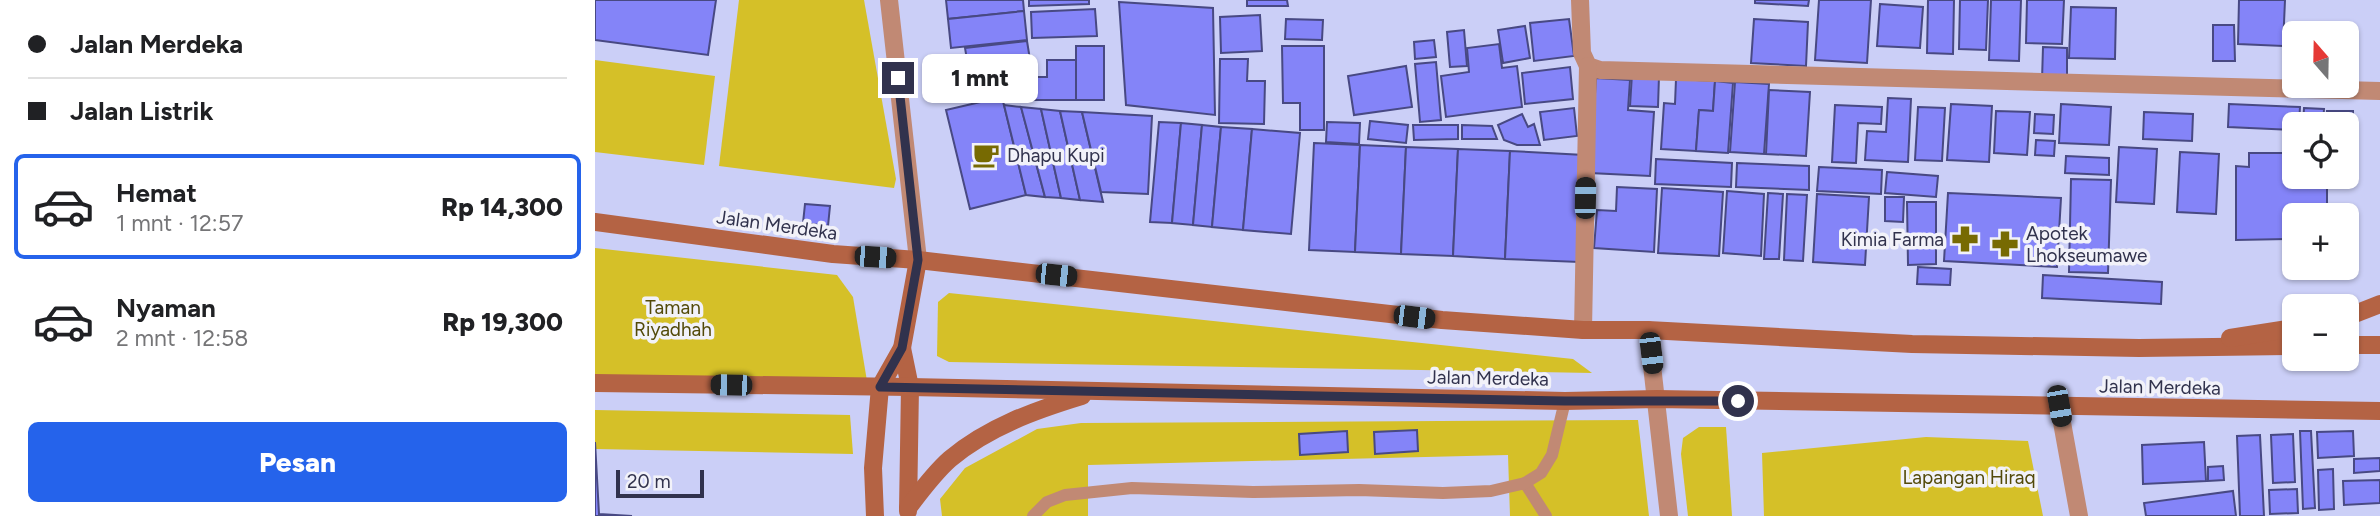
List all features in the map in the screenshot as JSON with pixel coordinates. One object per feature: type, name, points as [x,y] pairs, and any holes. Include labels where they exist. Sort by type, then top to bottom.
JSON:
[{"type":"main road","name":"Jalan Merdeka","points":[[595,222],[833,254],[918,260],[1442,320],[1583,330],[1648,330],[1912,344],[2139,348],[2282,346]]},
{"type":"main road","points":[[875,516],[873,468],[880,387],[902,348],[918,260]]},
{"type":"main road","points":[[2359,312],[2380,303]]},
{"type":"main road","points":[[2139,348],[2282,330]]},
{"type":"main road","points":[[2359,345],[2380,345]]},
{"type":"main road","points":[[902,348],[910,387],[908,512]]},
{"type":"main road","name":"Jalan Merdeka","points":[[595,383],[1565,401],[1657,400],[2380,411]]},
{"type":"main road","points":[[908,512],[934,475],[975,442],[1041,409],[1099,391]]},
{"type":"street","points":[[889,0],[918,260]]},
{"type":"street","points":[[1580,0],[1582,53],[1588,66],[1583,330]]},
{"type":"street","points":[[1588,66],[1600,70],[2380,91]]},
{"type":"street","points":[[1648,330],[1669,516]]},
{"type":"street","points":[[2059,406],[2079,516]]},
{"type":"lane","points":[[1033,516],[1047,502],[1065,495],[1132,488],[1253,492],[1491,491],[1525,483],[1541,473],[1552,455],[1565,401]]},
{"type":"lane","points":[[1525,483],[1546,516]]},
{"type":"green space","points":[[739,0],[864,0],[896,179],[894,188],[719,166]]},
{"type":"green space","points":[[595,60],[715,76],[704,165],[595,152]]},
{"type":"green space","name":"Taman Riyadhah","points":[[595,248],[837,275],[853,297],[868,387],[595,377]]},
{"type":"green space","points":[[949,293],[1573,359],[1592,373],[949,362],[937,356],[938,302]]},
{"type":"green space","points":[[595,410],[850,415],[853,454],[595,449]]},
{"type":"green space","points":[[1638,420],[1649,516],[1510,516],[1508,455],[1088,465],[1088,516],[942,516],[940,499],[965,468],[1037,429],[1081,423]]},
{"type":"green space","points":[[1699,427],[1726,427],[1732,516],[1688,516],[1681,454],[1683,438]]},
{"type":"green space","name":"Lapangan Hiraq","points":[[1926,437],[2028,441],[2043,516],[1764,516],[1762,453]]},
{"type":"building","points":[[595,0],[716,0],[708,55],[595,40]]},
{"type":"building","points":[[946,0],[1023,0],[1024,11],[948,19]]},
{"type":"building","points":[[1029,0],[1089,0],[1089,4],[1029,6]]},
{"type":"building","points":[[1247,0],[1287,0],[1288,6],[1247,6]]},
{"type":"building","points":[[1755,0],[1809,0],[1808,6],[1755,3]]},
{"type":"building","points":[[1819,0],[1871,0],[1867,63],[1815,60]]},
{"type":"building","points":[[1928,0],[1954,0],[1953,54],[1927,53]]},
{"type":"building","points":[[1960,0],[1988,0],[1986,50],[1959,49]]},
{"type":"building","points":[[1991,0],[2021,0],[2019,61],[1989,60]]},
{"type":"building","points":[[2027,0],[2064,0],[2062,44],[2026,43]]},
{"type":"building","points":[[2239,0],[2285,0],[2282,46],[2238,44]]},
{"type":"building","points":[[1119,2],[1213,8],[1215,115],[1126,105]]},
{"type":"building","points":[[1880,4],[1923,7],[1920,48],[1877,46]]},
{"type":"building","points":[[2071,7],[2116,8],[2115,59],[2069,58]]},
{"type":"building","points":[[1095,9],[1097,36],[1032,38],[1031,12]]},
{"type":"building","points":[[1024,11],[1027,40],[951,48],[948,19]]},
{"type":"building","points":[[1260,15],[1262,51],[1221,53],[1220,17]]},
{"type":"building","points":[[1286,19],[1323,20],[1322,40],[1285,39]]},
{"type":"building","points":[[1569,19],[1574,56],[1534,61],[1530,23]]},
{"type":"building","points":[[1754,19],[1808,22],[1806,66],[1751,63]]},
{"type":"building","points":[[2213,25],[2234,25],[2235,61],[2213,61]]},
{"type":"building","points":[[1525,26],[1530,58],[1503,63],[1498,30]]},
{"type":"building","points":[[1464,30],[1467,66],[1450,67],[1447,32]]},
{"type":"building","points":[[1434,40],[1436,57],[1415,59],[1414,42]]},
{"type":"building","points":[[1027,41],[1032,72],[971,84],[965,48]]},
{"type":"building","points":[[1499,44],[1502,68],[1517,66],[1522,107],[1446,117],[1441,76],[1469,72],[1467,48]]},
{"type":"building","points":[[1076,46],[1104,46],[1104,100],[1076,100]]},
{"type":"building","points":[[1282,46],[1324,46],[1324,130],[1300,130],[1300,103],[1283,103]]},
{"type":"building","points":[[2043,47],[2067,48],[2067,80],[2042,80]]},
{"type":"building","points":[[1220,59],[1248,59],[1247,81],[1265,81],[1264,124],[1219,123]]},
{"type":"building","points":[[1047,60],[1076,60],[1076,100],[1031,100],[1031,77],[1047,77]]},
{"type":"building","points":[[1436,62],[1441,120],[1420,122],[1415,64]]},
{"type":"building","points":[[1406,66],[1412,107],[1354,115],[1348,76]]},
{"type":"building","points":[[1570,67],[1573,99],[1525,104],[1522,73]]},
{"type":"building","points":[[1632,74],[1659,76],[1658,107],[1630,106]]},
{"type":"building","points":[[1006,78],[1010,93],[977,102],[971,84]]},
{"type":"building","points":[[1596,78],[1630,80],[1628,110],[1654,112],[1650,176],[1590,173]]},
{"type":"building","points":[[1676,79],[1715,81],[1713,111],[1699,110],[1696,151],[1661,149],[1664,103],[1675,104]]},
{"type":"building","points":[[1715,81],[1733,83],[1728,153],[1696,151],[1699,110],[1713,111]]},
{"type":"building","points":[[1735,82],[1769,84],[1764,154],[1730,152]]},
{"type":"building","points":[[1769,90],[1810,92],[1806,156],[1766,154]]},
{"type":"building","points":[[1002,97],[1026,195],[970,209],[946,110]]},
{"type":"building","points":[[1888,98],[1911,99],[1908,162],[1865,160],[1867,131],[1886,132]]},
{"type":"building","points":[[1951,104],[1992,106],[1989,162],[1947,160]]},
{"type":"building","points":[[2061,104],[2111,107],[2109,145],[2059,143]]},
{"type":"building","points":[[2229,104],[2300,107],[2300,112],[2282,112],[2282,129],[2228,127]]},
{"type":"building","points":[[1004,105],[1021,107],[1045,197],[1026,195]]},
{"type":"building","points":[[1835,105],[1882,107],[1881,124],[1858,123],[1856,163],[1832,162]]},
{"type":"building","points":[[1021,107],[1041,109],[1061,198],[1045,197]]},
{"type":"building","points":[[1918,107],[1945,108],[1942,161],[1915,160]]},
{"type":"building","points":[[1574,108],[1577,136],[1544,140],[1540,112]]},
{"type":"building","points":[[2304,108],[2324,109],[2324,112],[2304,112]]},
{"type":"building","points":[[1041,109],[1060,111],[1080,200],[1061,198]]},
{"type":"building","points":[[1060,111],[1082,112],[1103,202],[1080,200]]},
{"type":"building","points":[[1996,111],[2030,112],[2027,155],[1994,153]]},
{"type":"building","points":[[1082,112],[1152,116],[1148,194],[1101,192]]},
{"type":"building","points":[[2144,112],[2193,114],[2192,141],[2143,139]]},
{"type":"building","points":[[1522,114],[1528,127],[1534,124],[1540,145],[1517,145],[1504,140],[1498,125]]},
{"type":"building","points":[[2035,114],[2054,115],[2053,134],[2034,133]]},
{"type":"building","points":[[1370,121],[1408,125],[1406,143],[1368,139]]},
{"type":"building","points":[[1159,122],[1181,123],[1172,223],[1150,222]]},
{"type":"building","points":[[1327,122],[1360,123],[1359,144],[1326,142]]},
{"type":"building","points":[[1181,123],[1202,125],[1193,225],[1172,223]]},
{"type":"building","points":[[1202,125],[1221,127],[1212,227],[1193,225]]},
{"type":"building","points":[[1413,125],[1458,125],[1458,139],[1414,140]]},
{"type":"building","points":[[1462,125],[1492,126],[1497,139],[1462,139]]},
{"type":"building","points":[[1221,127],[1252,129],[1243,230],[1212,227]]},
{"type":"building","points":[[1252,129],[1300,133],[1291,234],[1243,230]]},
{"type":"building","points":[[2036,140],[2055,141],[2054,156],[2035,155]]},
{"type":"building","points":[[1314,143],[1360,145],[1355,252],[1309,250]]},
{"type":"building","points":[[1360,145],[1406,147],[1401,254],[1355,252]]},
{"type":"building","points":[[1406,147],[1458,149],[1453,256],[1401,254]]},
{"type":"building","points":[[2119,147],[2157,149],[2154,204],[2116,202]]},
{"type":"building","points":[[1458,149],[1510,151],[1505,259],[1453,256]]},
{"type":"building","points":[[1510,151],[1584,155],[1579,262],[1505,259]]},
{"type":"building","points":[[2180,152],[2219,154],[2216,214],[2177,212]]},
{"type":"building","points":[[2249,153],[2282,153],[2282,189],[2327,189],[2327,203],[2282,203],[2282,239],[2236,240],[2236,166],[2249,167]]},
{"type":"building","points":[[2066,156],[2109,158],[2109,175],[2065,173]]},
{"type":"building","points":[[1656,159],[1732,163],[1731,187],[1655,184]]},
{"type":"building","points":[[1737,163],[1809,166],[1809,190],[1736,187]]},
{"type":"building","points":[[1819,167],[1882,170],[1881,194],[1817,191]]},
{"type":"building","points":[[1887,172],[1938,176],[1936,197],[1885,193]]},
{"type":"building","points":[[2071,179],[2111,180],[2108,273],[2069,272]]},
{"type":"building","points":[[1617,187],[1657,189],[1654,252],[1594,248],[1597,210],[1616,211]]},
{"type":"building","points":[[1662,188],[1723,192],[1719,256],[1658,253]]},
{"type":"building","points":[[1727,191],[1764,194],[1761,256],[1723,253]]},
{"type":"building","points":[[1768,193],[1783,194],[1779,259],[1764,259]]},
{"type":"building","points":[[1948,193],[2061,198],[2057,267],[1944,261]]},
{"type":"building","points":[[1787,194],[1807,195],[1803,261],[1784,260]]},
{"type":"building","points":[[1817,194],[1869,197],[1865,265],[1813,262]]},
{"type":"building","points":[[1885,197],[1904,197],[1903,222],[1885,221]]},
{"type":"building","points":[[1907,202],[1936,202],[1936,264],[1908,265]]},
{"type":"building","points":[[805,204],[830,206],[828,226],[803,223]]},
{"type":"building","points":[[1918,267],[1951,269],[1950,285],[1917,284]]},
{"type":"building","points":[[2043,275],[2162,282],[2161,304],[2042,298]]},
{"type":"building","points":[[1417,430],[1418,451],[1375,454],[1374,432]]},
{"type":"building","points":[[1347,431],[1348,452],[1300,455],[1299,434]]},
{"type":"building","points":[[2300,431],[2311,431],[2315,508],[2303,509]]},
{"type":"building","points":[[2353,431],[2354,456],[2318,458],[2317,432]]},
{"type":"building","points":[[2293,434],[2295,482],[2273,483],[2271,435]]},
{"type":"building","points":[[2260,435],[2264,516],[2240,516],[2237,436]]},
{"type":"building","points":[[595,442],[599,514],[632,516],[595,516]]},
{"type":"building","points":[[2204,442],[2206,481],[2143,484],[2142,445]]},
{"type":"building","points":[[2380,458],[2380,471],[2354,473],[2354,459]]},
{"type":"building","points":[[2223,466],[2224,480],[2208,481],[2208,467]]},
{"type":"building","points":[[2333,469],[2334,509],[2319,510],[2318,470]]},
{"type":"building","points":[[2380,480],[2380,503],[2344,505],[2343,481]]},
{"type":"building","points":[[2297,489],[2298,513],[2270,514],[2269,490]]},
{"type":"building","points":[[2233,491],[2236,516],[2146,516],[2144,503]]},
{"type":"place","name":"Dhapu Kupi","points":[[986,155]]},
{"type":"place","name":"Kimia Farma","points":[[1965,239]]},
{"type":"place","name":"Apotek Lhokseumawe","points":[[2005,244]]},
{"type":"route","points":[[898,78],[918,260],[902,348],[880,387],[1565,401],[1738,401]]}]
